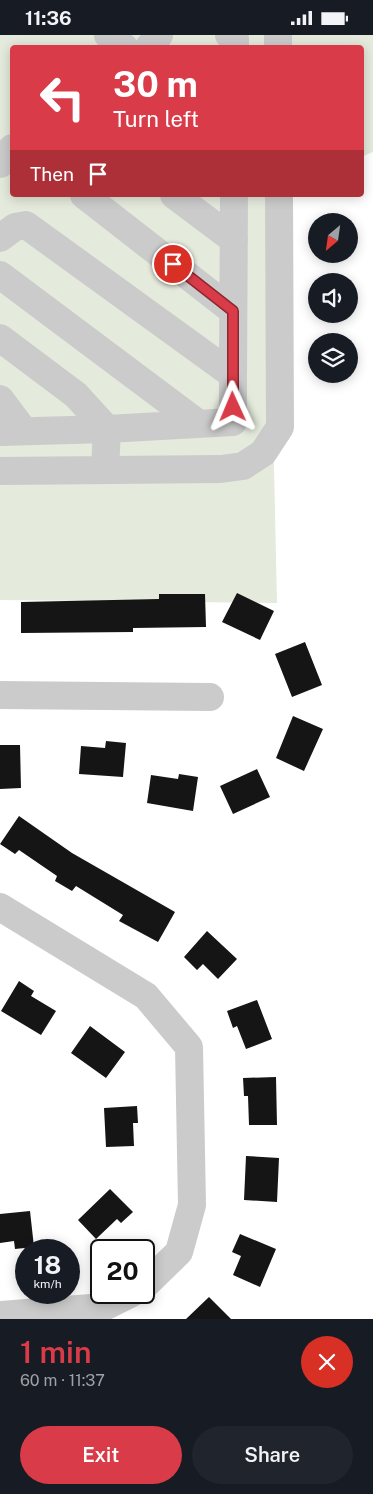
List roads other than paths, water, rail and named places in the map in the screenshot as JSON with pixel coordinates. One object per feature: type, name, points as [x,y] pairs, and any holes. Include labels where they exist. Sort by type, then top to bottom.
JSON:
[{"type":"street","points":[[92,45],[100,35]]},
{"type":"street","points":[[108,35],[121,45]]},
{"type":"street","points":[[229,35],[235,39],[235,45]]},
{"type":"street","points":[[0,164],[10,150]]},
{"type":"street","points":[[87,197],[233,311]]},
{"type":"street","points":[[177,197],[234,241]]},
{"type":"street","points":[[0,399],[12,431],[106,429],[233,422],[234,197]]},
{"type":"street","points":[[0,471],[221,469],[243,466],[263,453],[280,427],[279,197]]},
{"type":"street","points":[[0,238],[15,227],[26,225],[233,375]]},
{"type":"street","points":[[0,275],[199,424]]},
{"type":"street","points":[[0,338],[76,395],[106,429],[105,470]]},
{"type":"street","points":[[0,695],[210,697]]},
{"type":"street","points":[[0,907],[146,996],[189,1047],[192,1205],[179,1252],[155,1275]]},
{"type":"street","points":[[0,1315],[104,1307],[110,1304]]}]
